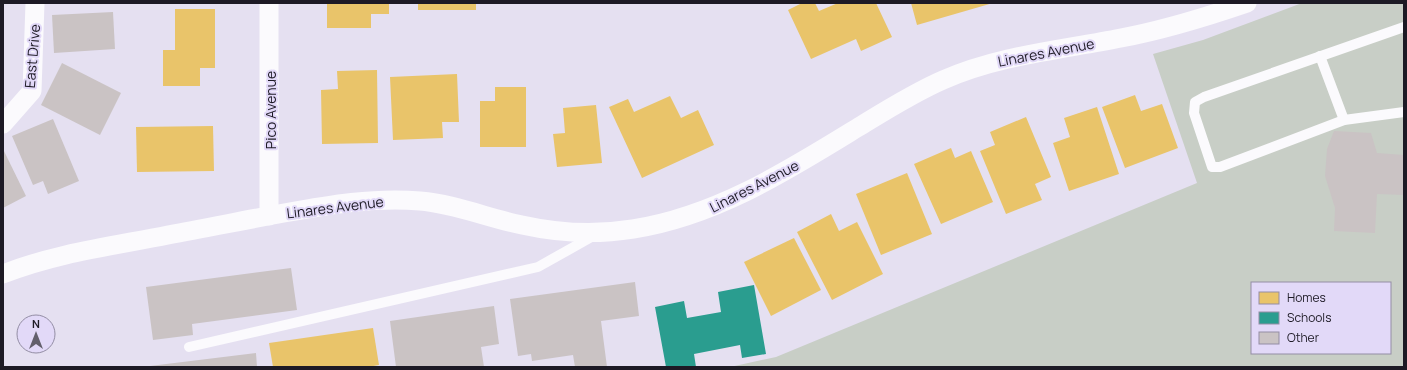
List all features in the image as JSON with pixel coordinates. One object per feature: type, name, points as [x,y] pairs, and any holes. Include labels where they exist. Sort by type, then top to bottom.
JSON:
[{"type":"street","name":"East Drive","points":[[3,124],[32,91],[35,3]]},
{"type":"street","name":"Pico Avenue","points":[[269,3],[269,216]]},
{"type":"street","name":"Linares Avenue","points":[[3,274],[58,256],[269,216],[362,201],[422,201],[459,208],[523,225],[561,231],[600,232],[661,224],[695,214],[730,201],[802,162],[887,109],[941,81],[978,66],[1013,56],[1133,36],[1203,18],[1247,3]]},
{"type":"lane","points":[[1404,27],[1204,96],[1195,102],[1194,113],[1212,167],[1220,167],[1344,120],[1404,112]]},
{"type":"lane","points":[[1320,56],[1344,120]]},
{"type":"lane","points":[[189,347],[538,267],[600,232]]},
{"type":"shaded area","points":[[1302,3],[1404,3],[1404,367],[730,367],[776,357],[1197,183],[1153,54],[1203,40]]},
{"type":"building: Homes","points":[[327,3],[389,3],[389,14],[371,14],[371,28],[327,28]]},
{"type":"building: Homes","points":[[418,3],[476,3],[476,10],[418,10]]},
{"type":"building: Homes","points":[[567,3],[567,4],[508,4]]},
{"type":"building: Homes","points":[[802,3],[815,3],[819,11],[838,3],[876,3],[892,37],[861,51],[856,39],[811,59],[788,10]]},
{"type":"building: Homes","points":[[911,3],[993,3],[917,25]]},
{"type":"building: Homes","points":[[175,9],[215,9],[215,68],[200,68],[200,86],[163,86],[163,50],[175,50]]},
{"type":"building: Homes","points":[[377,70],[378,143],[322,144],[321,90],[338,89],[337,71]]},
{"type":"building: Homes","points":[[457,74],[459,122],[442,122],[443,138],[393,140],[390,77]]},
{"type":"building: Homes","points":[[495,87],[526,87],[526,147],[480,147],[480,101],[495,101]]},
{"type":"building: Homes","points":[[1135,95],[1141,111],[1162,104],[1178,148],[1125,168],[1102,107]]},
{"type":"building: Homes","points":[[670,96],[681,118],[698,110],[714,145],[642,178],[609,107],[628,99],[634,112]]},
{"type":"building: Homes","points":[[596,105],[602,163],[557,167],[553,134],[565,133],[563,108]]},
{"type":"building: Homes","points":[[1097,107],[1119,174],[1069,191],[1053,143],[1070,137],[1064,118]]},
{"type":"building: Homes","points":[[1026,117],[1051,177],[1035,184],[1042,200],[1006,214],[980,151],[995,145],[990,132]]},
{"type":"building: Homes","points":[[213,126],[214,171],[137,172],[136,127]]},
{"type":"building: Homes","points":[[951,148],[955,158],[971,151],[993,202],[941,224],[914,164]]},
{"type":"building: Homes","points":[[907,173],[932,234],[881,255],[856,194]]},
{"type":"building: Homes","points":[[831,214],[839,231],[857,222],[883,274],[832,300],[797,232]]},
{"type":"building: Homes","points":[[794,238],[821,290],[771,316],[744,262]]},
{"type":"building: Homes","points":[[373,328],[379,365],[368,367],[273,367],[269,343]]},
{"type":"building: Schools","points":[[754,285],[766,354],[742,358],[740,345],[694,354],[696,367],[666,367],[655,307],[684,301],[687,318],[721,312],[718,292]]},
{"type":"building: Other","points":[[113,12],[115,49],[54,53],[52,15]]},
{"type":"building: Other","points":[[62,63],[121,93],[100,135],[41,105]]},
{"type":"building: Other","points":[[53,119],[79,181],[48,194],[43,181],[33,185],[12,136]]},
{"type":"building: Other","points":[[1334,131],[1371,133],[1377,153],[1404,155],[1404,195],[1377,194],[1375,233],[1334,231],[1335,208],[1325,176],[1327,149]]},
{"type":"building: Other","points":[[3,149],[26,196],[3,208]]},
{"type":"building: Other","points":[[291,268],[297,310],[192,324],[193,335],[153,340],[146,287]]},
{"type":"building: Other","points":[[635,282],[639,316],[601,321],[607,367],[575,367],[573,355],[532,361],[531,354],[518,356],[510,299]]},
{"type":"building: Other","points":[[494,306],[499,344],[481,347],[484,367],[396,367],[390,321]]},
{"type":"building: Other","points":[[256,353],[257,367],[150,367],[150,366]]}]
